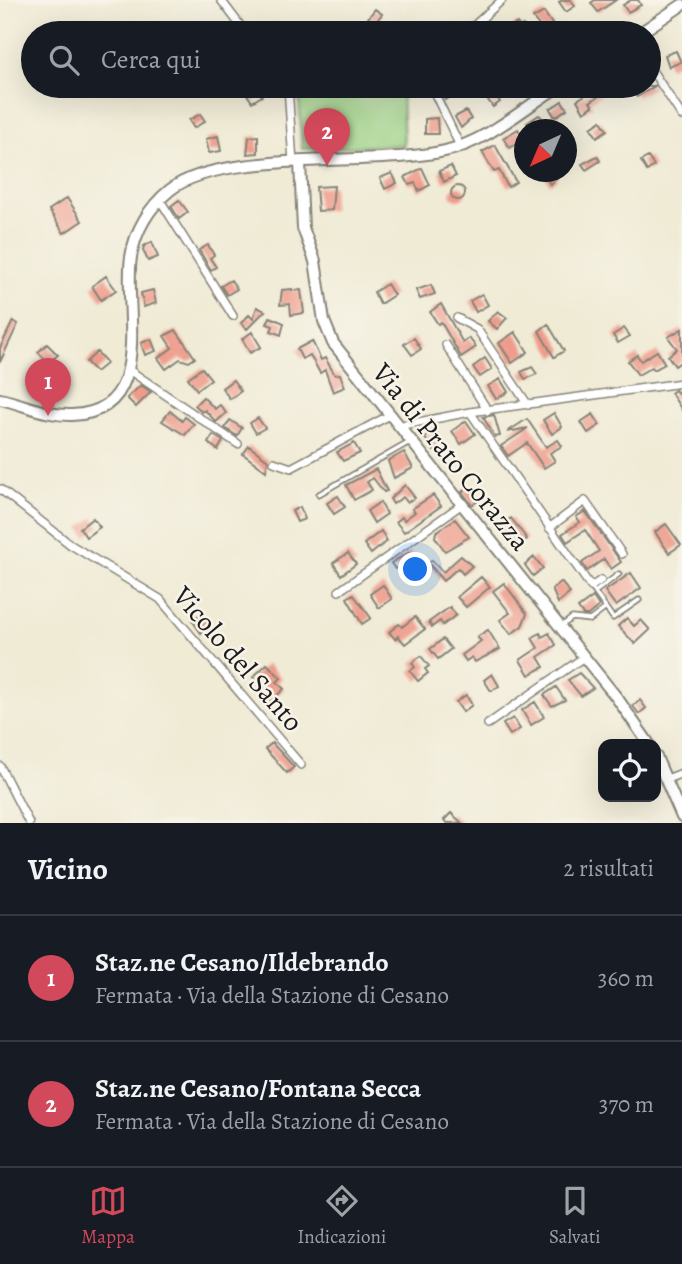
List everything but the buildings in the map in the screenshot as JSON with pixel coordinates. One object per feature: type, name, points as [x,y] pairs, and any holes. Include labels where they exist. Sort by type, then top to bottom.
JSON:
[{"type":"street","points":[[221,0],[237,21]]},
{"type":"street","points":[[480,21],[502,0]]},
{"type":"street","points":[[658,21],[682,5]]},
{"type":"street","points":[[661,84],[682,116]]},
{"type":"street","points":[[289,98],[297,163]]},
{"type":"street","points":[[436,98],[460,146]]},
{"type":"street","points":[[0,399],[58,414],[81,414],[99,407],[112,397],[130,370],[132,251],[144,219],[160,200],[181,183],[209,172],[417,155],[460,146],[539,98]]},
{"type":"street","name":"Via di Prato Corazza","points":[[297,163],[302,223],[315,261],[327,331],[341,356],[584,657],[645,739]]},
{"type":"street","points":[[160,200],[233,316]]},
{"type":"street","points":[[457,318],[470,323],[480,333],[528,405]]},
{"type":"street","points":[[446,345],[488,411]]},
{"type":"street","points":[[130,370],[238,444]]},
{"type":"street","points":[[397,427],[470,412],[682,383]]},
{"type":"street","points":[[470,412],[593,590],[601,580]]},
{"type":"street","points":[[274,462],[291,468],[388,416]]},
{"type":"street","name":"Vicolo del Santo","points":[[0,489],[62,538],[164,602],[301,765]]},
{"type":"street","points":[[549,528],[585,501],[622,554]]},
{"type":"street","points":[[339,591],[461,505]]},
{"type":"street","points":[[488,724],[584,657]]},
{"type":"street","points":[[0,766],[29,823]]},
{"type":"street","points":[[661,767],[682,817]]},
{"type":"street","points":[[661,784],[682,773]]},
{"type":"lane","points":[[319,495],[410,442]]},
{"type":"lane","points":[[619,575],[593,590],[613,618],[639,600]]},
{"type":"lane","points":[[560,628],[572,618],[590,620],[606,608]]},
{"type":"green space","points":[[299,98],[402,98],[404,145],[302,149]]},
{"type":"place","name":"Staz.ne Cesano/Fontana Secca","points":[[327,166]]},
{"type":"place","name":"Staz.ne Cesano/Ildebrando","points":[[48,416]]}]
